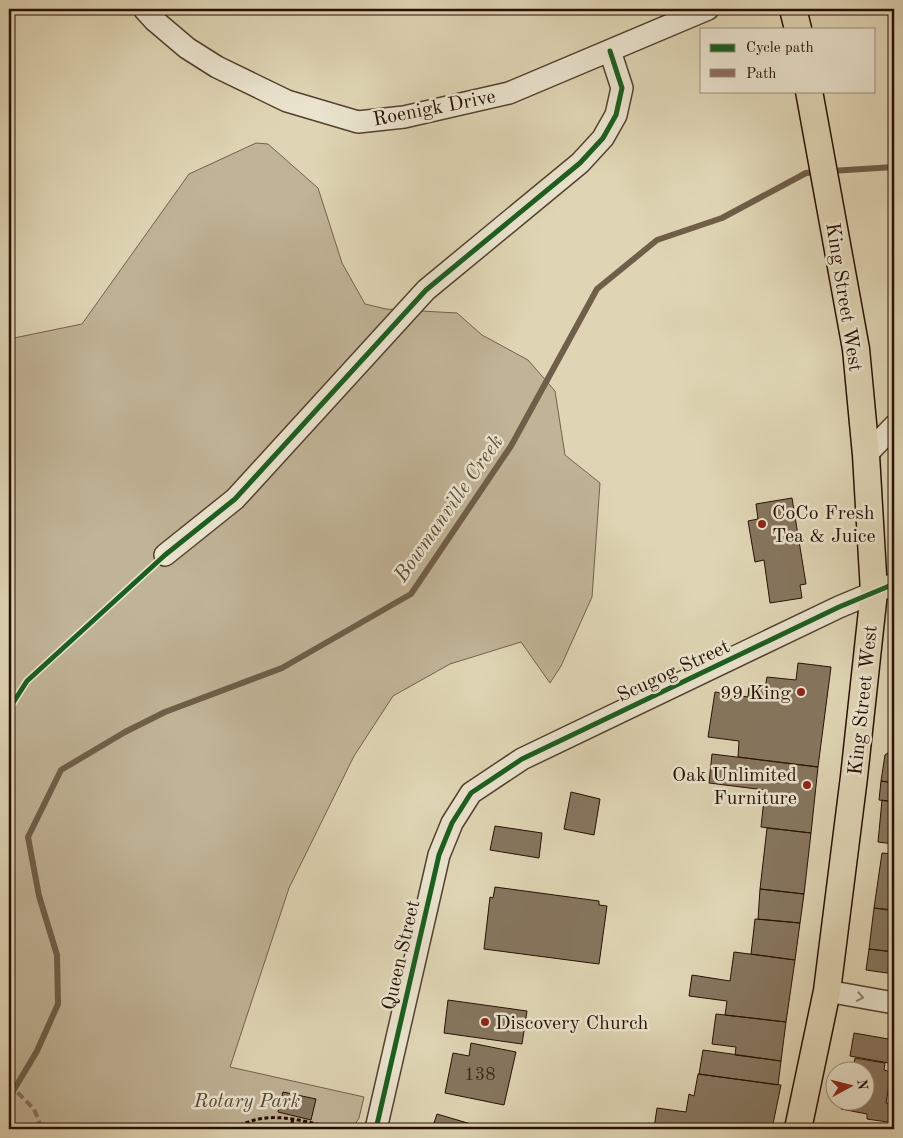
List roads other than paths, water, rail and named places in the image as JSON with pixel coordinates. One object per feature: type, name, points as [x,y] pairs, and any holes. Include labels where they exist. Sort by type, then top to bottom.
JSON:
[{"type":"main road","name":"King Street West","points":[[798,1129],[827,991],[854,777],[884,588],[866,455],[856,349],[809,92]]},
{"type":"street","name":"Roenigk Drive","points":[[144,9],[187,48],[217,67],[287,101],[358,122],[404,117],[509,93],[708,9]]},
{"type":"street","points":[[165,554],[235,499],[426,290],[580,163],[603,138],[616,115],[622,88],[610,51]]},
{"type":"street","points":[[866,455],[894,426]]},
{"type":"street","name":"Scugog Street","points":[[471,793],[522,759],[884,588]]},
{"type":"street","name":"Queen Street","points":[[376,1129],[439,855],[452,823],[471,793]]},
{"type":"street","points":[[827,991],[894,1003]]},
{"type":"waterway","name":"Bowmanville Creek","points":[[831,171],[894,167]]},
{"type":"waterway","name":"Bowmanville Creek","points":[[9,1098],[37,1051],[58,1004],[57,955],[39,896],[28,837],[61,770],[125,732],[165,712],[282,668],[411,594],[511,446],[597,289],[657,240],[722,218],[806,173],[818,172]]},
{"type":"place","name":"CoCo Fresh Tea & Juice","points":[[762,524]]},
{"type":"place","name":"99 King","points":[[801,692]]},
{"type":"place","name":"Oak Unlimited Furniture","points":[[807,785]]},
{"type":"place","name":"Discovery Church","points":[[485,1022]]},
{"type":"park label","name":"Rotary Park","points":[[247,1100]]}]
